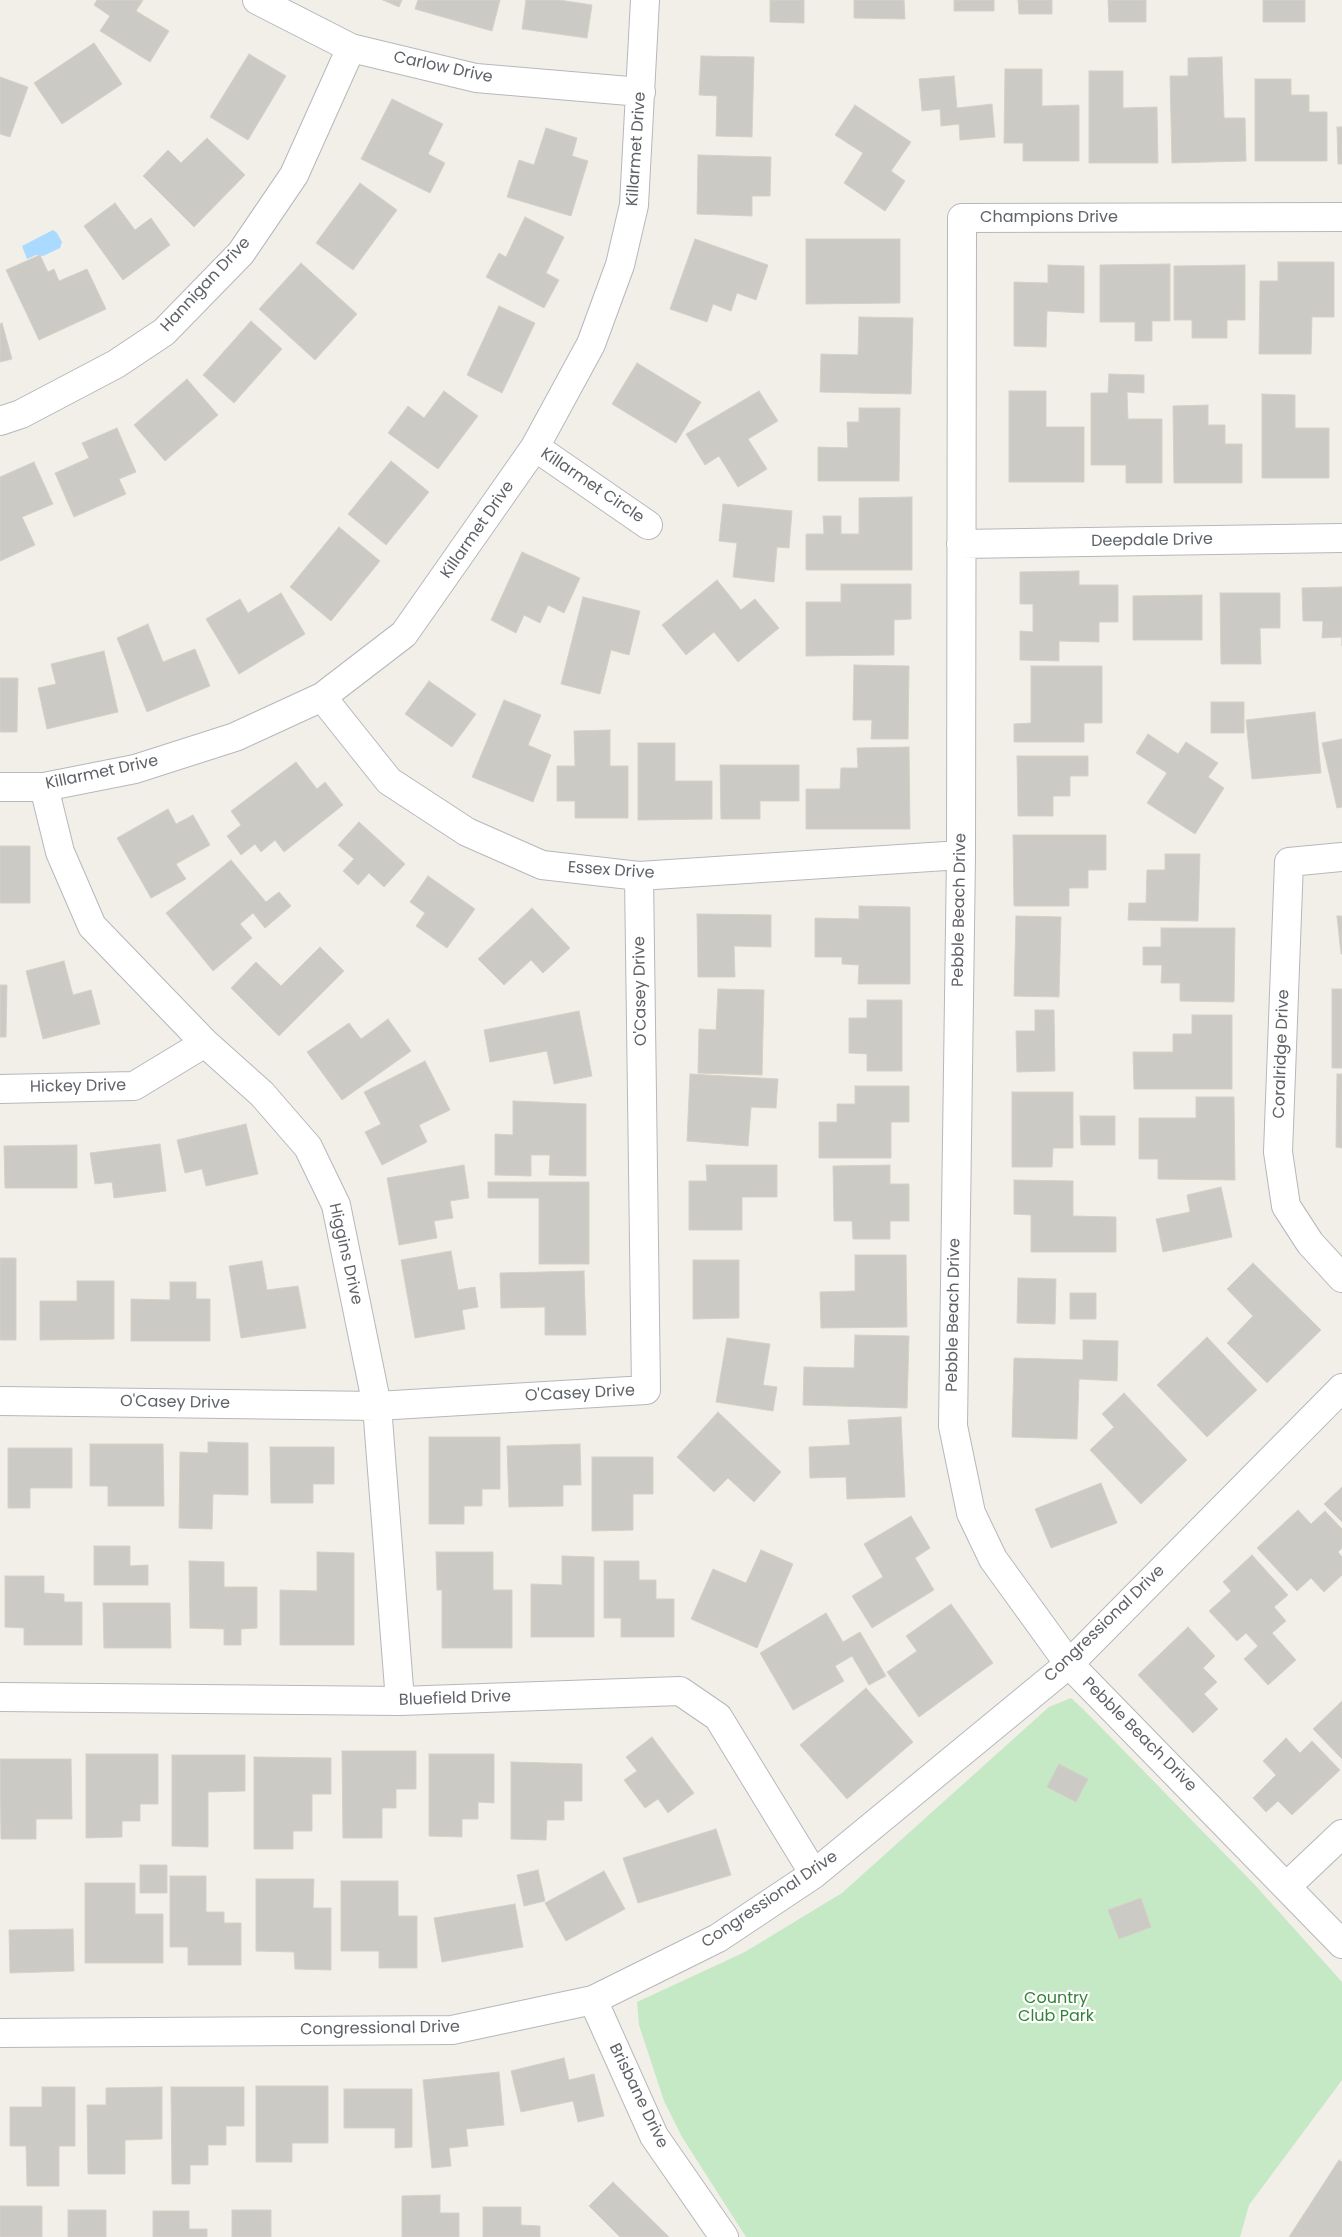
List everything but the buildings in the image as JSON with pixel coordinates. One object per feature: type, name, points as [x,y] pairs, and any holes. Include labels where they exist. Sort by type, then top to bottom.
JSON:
[{"type":"street","name":"Carlow Drive","points":[[257,0],[350,48],[476,78],[641,92]]},
{"type":"street","name":"Killarmet Drive","points":[[0,787],[44,787],[135,769],[235,737],[322,698],[404,634],[535,447],[591,344],[620,265],[634,204],[645,0]]},
{"type":"street","name":"Hannigan Drive","points":[[0,421],[22,414],[116,364],[164,332],[241,253],[294,175],[350,48]]},
{"type":"street","name":"Champions Drive","points":[[962,544],[962,218],[1342,217]]},
{"type":"street","name":"Killarmet Circle","points":[[535,447],[648,525]]},
{"type":"street","name":"Deepdale Drive","points":[[962,544],[1342,538]]},
{"type":"street","name":"Pebble Beach Drive","points":[[962,544],[962,855],[953,1426],[971,1513],[993,1558],[1069,1664],[1342,1944]]},
{"type":"street","name":"Essex Drive","points":[[322,698],[390,781],[467,832],[542,865],[639,876],[962,855]]},
{"type":"street","name":"Higgins Drive","points":[[44,787],[60,852],[92,926],[205,1043],[262,1094],[308,1147],[336,1205],[377,1406],[400,1701]]},
{"type":"street","name":"Coralridge Drive","points":[[1342,857],[1290,862],[1278,1152],[1286,1206],[1310,1243],[1342,1278]]},
{"type":"street","name":"O'Casey Drive","points":[[0,1401],[377,1406],[646,1390],[639,876]]},
{"type":"street","name":"Hickey Drive","points":[[0,1089],[134,1086],[205,1043]]},
{"type":"street","name":"Congressional Drive","points":[[0,2033],[452,2030],[593,2000],[718,1938],[814,1874],[1069,1664],[1342,1388]]},
{"type":"street","name":"Bluefield Drive","points":[[0,1697],[400,1701],[680,1692],[718,1718],[814,1874]]},
{"type":"street","points":[[1287,1886],[1342,1834]]},
{"type":"street","name":"Brisbane Drive","points":[[593,2000],[654,2136],[724,2237]]},
{"type":"green space","name":"Country Club Park","points":[[1071,1698],[1254,1884],[1342,1982],[1342,2080],[1249,2205],[1240,2237],[746,2237],[682,2137],[664,2101],[639,2025],[637,2002],[745,1952],[842,1893],[1049,1707]]},
{"type":"water","points":[[53,230],[62,242],[60,248],[43,256],[36,255],[27,259],[22,246]]}]
